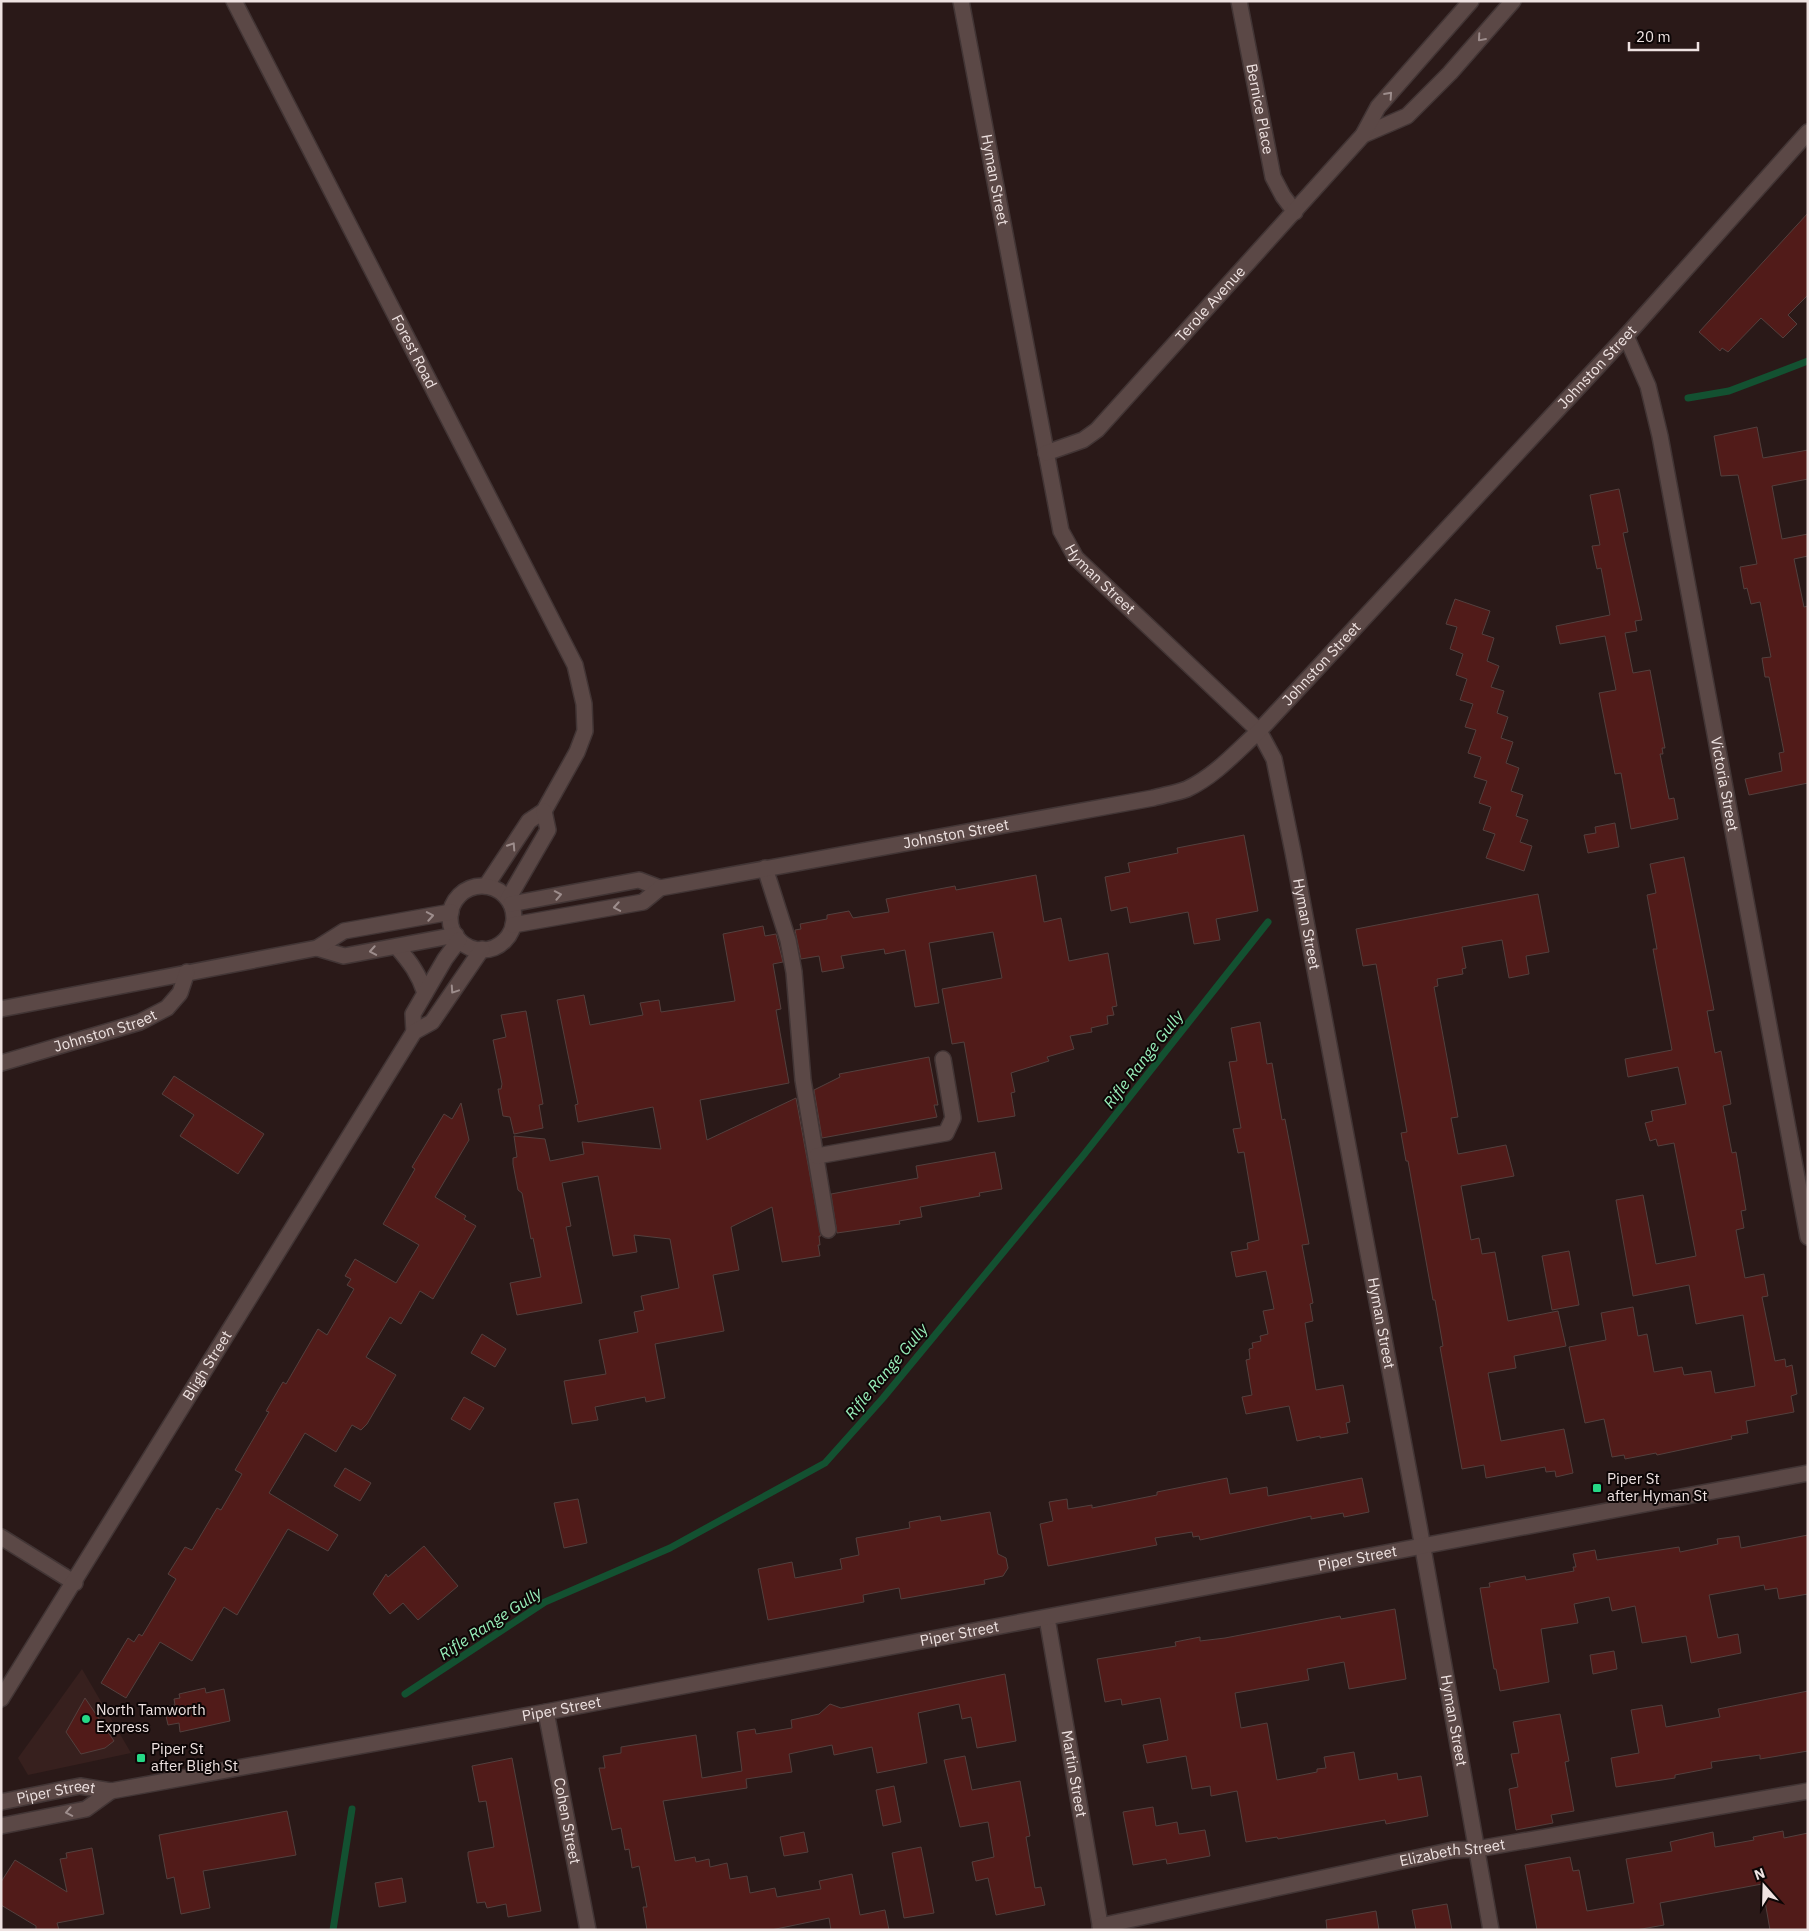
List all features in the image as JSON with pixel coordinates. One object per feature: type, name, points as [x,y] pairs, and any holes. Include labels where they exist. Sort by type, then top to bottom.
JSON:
[{"type":"street","name":"Forest Road","points":[[234,1],[575,665],[584,704],[585,731],[578,752],[544,811]]},
{"type":"street","name":"Hyman Street","points":[[961,1],[1061,530],[1076,558],[1259,731],[1274,759],[1423,1546],[1491,1930]]},
{"type":"street","name":"Bernice Place","points":[[1239,1],[1274,177],[1283,196],[1295,212]]},
{"type":"street","name":"Terole Avenue","points":[[1046,453],[1083,440],[1097,430],[1363,136],[1378,107],[1472,1]]},
{"type":"street","name":"Terole Avenue","points":[[1363,136],[1407,116],[1450,73],[1514,1]]},
{"type":"street","name":"Johnston Street","points":[[513,925],[643,902],[660,888],[1169,794],[1186,789],[1214,772],[1259,731],[1626,336],[1808,132]]},
{"type":"street","name":"Victoria Street","points":[[1626,336],[1648,386],[1660,436],[1808,1237]]},
{"type":"street","points":[[486,886],[529,821],[544,811],[548,830],[509,902]]},
{"type":"street","points":[[765,868],[788,940],[793,964],[803,1080],[828,1230]]},
{"type":"street","name":"Johnston Street","points":[[509,902],[639,880],[660,888]]},
{"type":"street","points":[[486,886],[494,888],[509,902],[513,925],[505,940],[498,945],[482,949],[466,945],[458,938],[450,920],[451,912],[459,895],[467,890],[486,886]]},
{"type":"street","points":[[1,1009],[318,948],[344,931],[451,912]]},
{"type":"street","points":[[318,948],[344,956],[397,946],[458,938]]},
{"type":"street","name":"Bligh Street","points":[[414,1032],[413,1014],[458,938]]},
{"type":"street","points":[[397,946],[413,964],[425,993]]},
{"type":"street","name":"Bligh Street","points":[[1,1699],[75,1583],[414,1032],[432,1022],[482,949]]},
{"type":"street","name":"Johnston Street","points":[[1,1063],[140,1022],[167,1008],[180,992],[187,972]]},
{"type":"street","points":[[817,1156],[946,1133],[953,1118],[943,1059]]},
{"type":"street","name":"Piper Street","points":[[1,1802],[80,1786],[111,1791],[546,1712],[1808,1474]]},
{"type":"street","points":[[1,1536],[75,1583]]},
{"type":"street","name":"Martin Street","points":[[1047,1618],[1100,1928]]},
{"type":"street","name":"Cohen Street","points":[[546,1712],[588,1930]]},
{"type":"street","name":"Piper Street","points":[[1,1826],[86,1809],[111,1791]]},
{"type":"street","name":"Elizabeth Street","points":[[1100,1928],[1453,1850],[1477,1849],[1808,1791]]},
{"type":"shaded area","points":[[82,1669],[131,1753],[28,1775],[18,1758]]},
{"type":"building","points":[[1808,213],[1808,295],[1788,315],[1797,324],[1783,338],[1761,318],[1728,352],[1722,348],[1720,351],[1699,332]]},
{"type":"building","points":[[1757,427],[1763,458],[1808,450],[1808,479],[1772,486],[1782,539],[1808,534],[1808,556],[1794,559],[1804,607],[1808,606],[1808,783],[1749,795],[1745,779],[1782,771],[1779,753],[1784,752],[1769,677],[1765,677],[1762,658],[1771,657],[1760,602],[1751,604],[1747,588],[1744,589],[1740,567],[1757,564],[1738,475],[1721,476],[1714,436]]},
{"type":"building","points":[[1619,489],[1628,532],[1623,533],[1642,620],[1635,621],[1637,631],[1625,633],[1633,673],[1650,670],[1665,748],[1662,748],[1663,754],[1660,754],[1669,799],[1674,798],[1678,819],[1631,829],[1621,773],[1615,774],[1599,693],[1616,690],[1605,636],[1560,644],[1556,626],[1610,615],[1601,568],[1597,569],[1592,546],[1600,545],[1590,495]]},
{"type":"building","points":[[1455,599],[1490,611],[1482,634],[1494,638],[1487,661],[1499,666],[1491,687],[1504,691],[1497,713],[1508,717],[1501,738],[1513,742],[1506,763],[1519,768],[1511,791],[1523,795],[1516,816],[1528,820],[1520,842],[1532,846],[1524,871],[1486,858],[1495,834],[1483,830],[1491,807],[1479,803],[1487,781],[1474,777],[1481,757],[1468,753],[1476,730],[1465,727],[1473,704],[1460,700],[1467,679],[1456,675],[1463,654],[1450,649],[1457,627],[1446,624]]},
{"type":"building","points":[[1615,823],[1619,847],[1588,853],[1584,835],[1596,833],[1595,827]]},
{"type":"building","points":[[1244,835],[1258,911],[1216,919],[1220,940],[1194,944],[1188,912],[1130,923],[1127,907],[1111,911],[1105,877],[1130,872],[1128,863],[1178,853],[1177,848]]},
{"type":"building","points":[[1684,857],[1714,1010],[1707,1011],[1715,1053],[1721,1051],[1731,1104],[1723,1106],[1732,1153],[1736,1152],[1746,1210],[1741,1211],[1744,1228],[1736,1230],[1745,1278],[1764,1274],[1768,1296],[1762,1297],[1775,1361],[1785,1359],[1786,1367],[1792,1365],[1797,1394],[1791,1396],[1794,1412],[1746,1421],[1748,1433],[1731,1436],[1732,1439],[1657,1455],[1656,1453],[1625,1459],[1624,1455],[1612,1457],[1604,1419],[1585,1423],[1569,1347],[1606,1340],[1601,1313],[1633,1307],[1638,1336],[1647,1334],[1654,1372],[1682,1367],[1684,1375],[1711,1371],[1715,1393],[1755,1386],[1743,1315],[1696,1324],[1689,1285],[1633,1296],[1616,1200],[1643,1195],[1656,1264],[1696,1256],[1674,1143],[1658,1146],[1656,1139],[1650,1141],[1645,1123],[1653,1121],[1651,1111],[1686,1104],[1678,1067],[1628,1077],[1625,1059],[1672,1050],[1653,949],[1657,949],[1647,895],[1656,893],[1650,864]]},
{"type":"building","points":[[1036,875],[1044,922],[1061,918],[1069,961],[1108,953],[1117,1006],[1112,1007],[1114,1015],[1107,1016],[1108,1024],[1091,1028],[1092,1032],[1070,1036],[1074,1049],[1047,1057],[1049,1061],[1011,1073],[1015,1092],[1011,1093],[1015,1116],[978,1122],[964,1042],[952,1044],[942,989],[1002,978],[993,932],[929,943],[939,1003],[915,1007],[905,950],[885,954],[884,949],[841,956],[844,968],[822,972],[819,956],[801,959],[795,930],[801,929],[800,924],[827,919],[827,915],[849,911],[853,918],[889,912],[886,899],[955,886],[956,890]]},
{"type":"building","points":[[1538,894],[1549,952],[1526,956],[1529,974],[1509,978],[1502,940],[1462,947],[1466,968],[1462,969],[1463,974],[1437,979],[1438,986],[1434,987],[1458,1117],[1451,1118],[1458,1154],[1506,1145],[1514,1176],[1461,1186],[1471,1240],[1479,1238],[1482,1254],[1495,1252],[1508,1321],[1558,1311],[1566,1346],[1514,1356],[1516,1368],[1488,1373],[1501,1441],[1564,1429],[1573,1473],[1556,1477],[1555,1471],[1546,1472],[1545,1467],[1486,1478],[1484,1465],[1462,1469],[1440,1347],[1443,1346],[1435,1300],[1433,1300],[1408,1161],[1406,1161],[1401,1133],[1407,1132],[1376,964],[1363,966],[1356,929]]},
{"type":"building","points":[[763,926],[765,936],[776,934],[783,962],[773,964],[781,1009],[776,1010],[789,1083],[700,1100],[707,1140],[796,1098],[821,1236],[819,1236],[820,1245],[818,1245],[820,1256],[782,1262],[772,1207],[731,1227],[739,1270],[713,1275],[724,1331],[655,1344],[665,1398],[646,1402],[645,1397],[595,1407],[598,1420],[572,1424],[564,1381],[606,1374],[599,1340],[638,1332],[634,1312],[644,1310],[641,1296],[679,1288],[670,1239],[634,1235],[637,1252],[613,1256],[598,1176],[562,1183],[571,1226],[566,1227],[582,1303],[517,1315],[510,1283],[541,1277],[522,1193],[518,1190],[513,1164],[513,1158],[517,1157],[514,1136],[545,1139],[550,1161],[584,1154],[582,1142],[661,1149],[653,1107],[578,1122],[575,1105],[578,1104],[557,1000],[584,995],[590,1025],[643,1015],[640,1003],[659,1000],[661,1012],[735,1001],[723,934]]},
{"type":"building","points":[[526,1011],[543,1104],[539,1105],[543,1128],[514,1134],[510,1117],[503,1116],[498,1089],[501,1089],[502,1084],[493,1040],[506,1037],[501,1015]]},
{"type":"building","points":[[1260,1022],[1267,1064],[1272,1063],[1282,1120],[1285,1119],[1309,1244],[1302,1245],[1313,1303],[1310,1304],[1313,1321],[1305,1323],[1316,1390],[1343,1385],[1350,1422],[1346,1423],[1348,1433],[1297,1441],[1289,1406],[1246,1414],[1242,1397],[1252,1395],[1246,1360],[1250,1359],[1249,1349],[1253,1348],[1252,1343],[1261,1341],[1260,1336],[1268,1334],[1263,1311],[1274,1309],[1266,1271],[1236,1277],[1231,1252],[1248,1249],[1247,1243],[1259,1240],[1244,1152],[1238,1153],[1233,1129],[1241,1128],[1229,1062],[1237,1061],[1231,1028]]},
{"type":"building","points":[[929,1057],[938,1105],[934,1105],[937,1117],[822,1138],[814,1090],[840,1077],[839,1074]]},
{"type":"building","points":[[174,1076],[264,1134],[238,1174],[180,1136],[194,1115],[162,1094]]},
{"type":"building","points":[[461,1103],[469,1140],[435,1197],[466,1216],[464,1219],[476,1226],[433,1299],[420,1291],[401,1324],[390,1317],[366,1357],[396,1375],[367,1424],[361,1430],[352,1425],[336,1452],[305,1433],[269,1493],[338,1535],[328,1551],[288,1529],[237,1615],[224,1607],[192,1661],[160,1642],[126,1698],[101,1683],[128,1638],[134,1642],[139,1634],[142,1636],[176,1579],[168,1574],[185,1547],[192,1550],[217,1508],[221,1510],[242,1474],[235,1470],[269,1412],[266,1411],[283,1382],[286,1384],[318,1329],[327,1335],[354,1289],[347,1285],[351,1279],[345,1276],[355,1259],[396,1283],[419,1245],[383,1224],[415,1169],[412,1167],[444,1114],[452,1119]]},
{"type":"building","points":[[995,1152],[1002,1189],[979,1193],[980,1196],[920,1207],[922,1217],[899,1221],[900,1224],[837,1233],[831,1194],[918,1178],[916,1166]]},
{"type":"building","points":[[1569,1251],[1579,1305],[1552,1310],[1542,1256]]},
{"type":"building","points":[[482,1334],[506,1349],[495,1367],[471,1353]]},
{"type":"building","points":[[464,1397],[484,1408],[470,1430],[451,1419]]},
{"type":"building","points":[[345,1468],[371,1483],[360,1501],[334,1486]]},
{"type":"building","points":[[1227,1478],[1230,1494],[1267,1487],[1268,1496],[1362,1478],[1369,1512],[1344,1517],[1343,1513],[1311,1519],[1311,1516],[1200,1540],[1199,1536],[1193,1537],[1192,1532],[1155,1538],[1157,1545],[1048,1566],[1040,1524],[1053,1521],[1049,1502],[1067,1499],[1068,1509],[1092,1505],[1092,1508],[1157,1495],[1157,1492]]},
{"type":"building","points":[[578,1499],[587,1543],[564,1548],[554,1503]]},
{"type":"building","points":[[990,1512],[998,1554],[1006,1558],[1008,1568],[1003,1576],[984,1580],[985,1584],[901,1599],[899,1588],[863,1595],[864,1602],[768,1620],[758,1569],[792,1562],[795,1578],[842,1569],[840,1559],[859,1555],[856,1538],[910,1528],[909,1522],[940,1516],[941,1521]]},
{"type":"building","points":[[1808,1535],[1808,1594],[1779,1599],[1777,1588],[1765,1590],[1764,1585],[1709,1595],[1718,1638],[1738,1634],[1741,1653],[1691,1663],[1686,1636],[1642,1643],[1635,1606],[1612,1611],[1609,1597],[1574,1604],[1578,1623],[1541,1629],[1549,1682],[1500,1691],[1496,1669],[1494,1669],[1480,1588],[1490,1587],[1489,1583],[1525,1576],[1526,1580],[1574,1571],[1573,1567],[1576,1567],[1573,1554],[1595,1550],[1597,1560],[1679,1547],[1680,1552],[1718,1544],[1717,1539],[1739,1536],[1741,1548]]},
{"type":"building","points":[[424,1546],[458,1586],[418,1620],[403,1603],[390,1614],[373,1594],[386,1574],[388,1577]]},
{"type":"building","points":[[1395,1609],[1406,1679],[1349,1689],[1344,1662],[1307,1669],[1309,1680],[1235,1693],[1241,1728],[1267,1723],[1277,1780],[1317,1772],[1317,1769],[1326,1768],[1324,1757],[1354,1752],[1359,1780],[1397,1773],[1398,1780],[1421,1776],[1428,1816],[1386,1824],[1385,1820],[1278,1839],[1277,1837],[1246,1842],[1237,1791],[1211,1796],[1210,1786],[1192,1789],[1186,1756],[1147,1763],[1143,1745],[1168,1740],[1160,1698],[1122,1705],[1121,1699],[1105,1702],[1097,1659],[1176,1646],[1175,1642],[1200,1637],[1200,1641],[1225,1638],[1340,1616],[1341,1619]]},
{"type":"building","points":[[1614,1651],[1617,1669],[1593,1674],[1590,1655]]},
{"type":"building","points":[[1005,1674],[1016,1741],[977,1748],[971,1717],[962,1719],[959,1704],[918,1713],[927,1763],[877,1773],[872,1747],[834,1755],[832,1745],[789,1754],[792,1772],[746,1779],[747,1788],[663,1801],[675,1861],[695,1857],[696,1862],[709,1859],[710,1867],[727,1863],[730,1879],[747,1876],[750,1893],[775,1888],[777,1897],[821,1889],[819,1881],[852,1874],[860,1915],[885,1910],[889,1930],[831,1930],[829,1918],[771,1930],[647,1930],[643,1907],[647,1907],[639,1866],[632,1868],[629,1849],[625,1850],[621,1828],[612,1830],[599,1768],[605,1768],[603,1756],[621,1753],[621,1747],[696,1735],[702,1778],[742,1771],[737,1732],[755,1729],[756,1734],[792,1728],[791,1720],[819,1714],[830,1704],[841,1708]]},
{"type":"building","points":[[205,1688],[206,1693],[224,1689],[230,1721],[180,1732],[179,1723],[168,1725],[164,1707],[175,1705],[174,1699],[180,1698],[179,1694]]},
{"type":"building","points":[[1808,1691],[1808,1751],[1760,1759],[1760,1755],[1711,1762],[1712,1768],[1675,1775],[1675,1778],[1616,1787],[1611,1758],[1639,1753],[1631,1710],[1662,1705],[1666,1727],[1720,1717],[1718,1709]]},
{"type":"building","name":"North Tamworth Express","points":[[85,1698],[114,1741],[105,1748],[81,1754],[66,1732]]},
{"type":"building","points":[[1560,1714],[1569,1761],[1565,1762],[1574,1811],[1551,1815],[1553,1823],[1516,1830],[1509,1789],[1518,1787],[1511,1754],[1519,1753],[1513,1722]]},
{"type":"building","points":[[965,1756],[972,1790],[1020,1781],[1030,1836],[1026,1837],[1035,1888],[1041,1887],[1045,1905],[996,1915],[988,1878],[976,1881],[972,1862],[994,1857],[988,1822],[960,1827],[944,1760]]},
{"type":"building","points":[[512,1758],[541,1911],[508,1917],[506,1904],[487,1908],[485,1902],[477,1903],[468,1852],[494,1847],[486,1801],[479,1802],[472,1766]]},
{"type":"building","points":[[894,1786],[901,1822],[883,1826],[876,1790]]},
{"type":"building","points":[[1153,1807],[1156,1826],[1177,1822],[1179,1834],[1205,1830],[1210,1856],[1167,1864],[1166,1859],[1133,1865],[1123,1812]]},
{"type":"building","points":[[287,1811],[296,1855],[203,1871],[210,1908],[181,1914],[174,1877],[167,1879],[159,1835]]},
{"type":"building","points":[[1783,1831],[1784,1838],[1808,1833],[1808,1930],[1770,1930],[1762,1884],[1660,1903],[1664,1925],[1636,1930],[1537,1930],[1525,1865],[1570,1857],[1573,1871],[1579,1870],[1587,1911],[1634,1903],[1626,1859],[1672,1851],[1670,1842],[1713,1832],[1715,1847],[1754,1840],[1753,1837]]},
{"type":"building","points":[[804,1832],[808,1852],[784,1856],[780,1837]]},
{"type":"building","points":[[921,1847],[934,1913],[904,1918],[892,1853]]},
{"type":"building","points":[[92,1848],[104,1914],[57,1923],[59,1930],[36,1930],[36,1926],[1,1905],[1,1882],[15,1860],[67,1892],[60,1859],[67,1858],[66,1853]]},
{"type":"building","points":[[402,1878],[406,1902],[379,1907],[375,1883]]},
{"type":"building","points":[[1447,1904],[1452,1930],[1416,1930],[1412,1910]]},
{"type":"building","points":[[1376,1911],[1379,1930],[1327,1930],[1326,1920]]},
{"type":"waterway","name":"Rifle Range Gully","points":[[1688,398],[1729,391],[1808,361]]},
{"type":"waterway","name":"Rifle Range Gully","points":[[405,1694],[545,1602],[670,1548],[825,1463],[883,1398],[1082,1157],[1268,922]]},
{"type":"waterway","name":"Rifle Range Gully","points":[[333,1930],[352,1809]]},
{"type":"place","name":"Piper St after Hyman St","points":[[1597,1488]]},
{"type":"place","name":"North Tamworth Express","points":[[86,1719]]},
{"type":"place","name":"Piper St after Bligh St","points":[[141,1758]]}]
